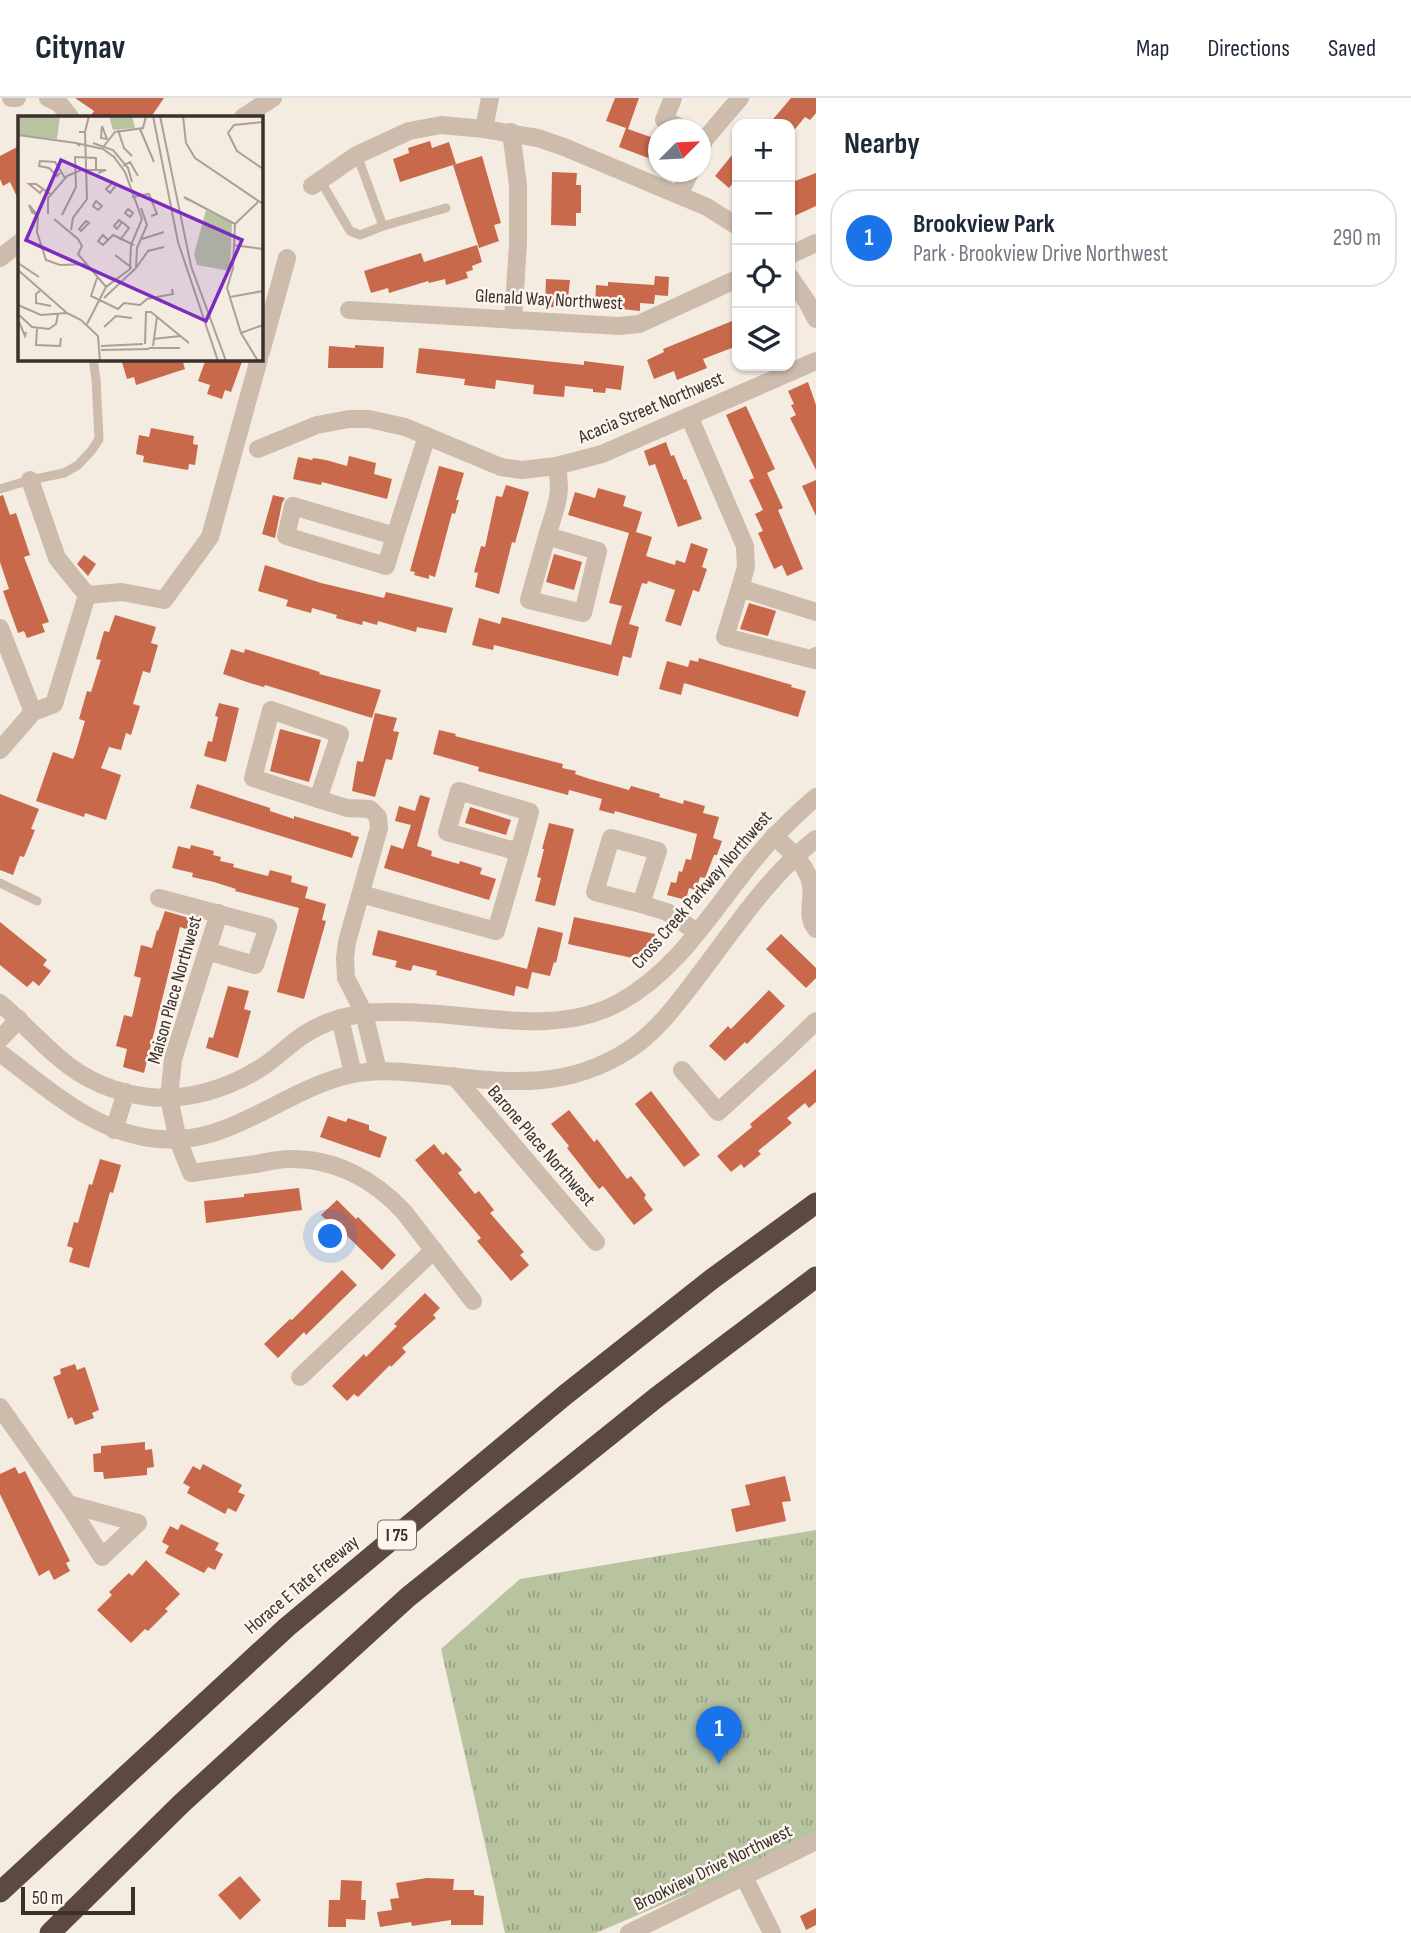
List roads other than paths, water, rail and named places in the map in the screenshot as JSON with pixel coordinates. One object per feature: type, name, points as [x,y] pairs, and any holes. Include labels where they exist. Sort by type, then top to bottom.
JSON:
[{"type":"highway","name":"Horace E Tate Freeway","points":[[0,1892],[287,1627],[565,1395],[712,1279],[816,1203]]},
{"type":"highway","points":[[50,1933],[182,1803],[408,1597],[657,1397],[816,1277]]},
{"type":"street","points":[[12,98],[17,98]]},
{"type":"street","points":[[48,98],[60,103],[69,116]]},
{"type":"street","points":[[252,109],[273,98]]},
{"type":"street","points":[[484,129],[490,98]]},
{"type":"street","points":[[664,119],[673,98]]},
{"type":"street","points":[[711,131],[740,98]]},
{"type":"street","points":[[316,183],[357,155],[409,131],[441,125],[484,129],[511,132],[564,146],[707,207],[732,223]]},
{"type":"street","points":[[511,132],[518,185],[518,244],[513,320]]},
{"type":"street","points":[[679,195],[685,182]]},
{"type":"street","points":[[795,253],[816,243]]},
{"type":"street","points":[[0,258],[18,244]]},
{"type":"street","points":[[262,348],[287,258]]},
{"type":"street","name":"Glenald Way Northwest","points":[[349,310],[619,326],[639,324],[732,281]]},
{"type":"street","points":[[795,284],[816,319]]},
{"type":"street","points":[[87,595],[122,592],[164,600],[210,537],[259,360]]},
{"type":"street","name":"Acacia Street Northwest","points":[[258,449],[317,425],[349,419],[369,419],[387,422],[427,436],[502,467],[522,470],[556,466],[602,454],[816,361]]},
{"type":"street","points":[[689,416],[745,546],[746,567],[724,637],[815,660],[816,656]]},
{"type":"street","points":[[395,536],[293,506],[286,536],[386,566],[427,436]]},
{"type":"street","points":[[547,537],[598,551],[583,613],[529,600],[560,491],[556,466]]},
{"type":"street","points":[[30,480],[57,558],[87,595]]},
{"type":"street","points":[[740,588],[816,612]]},
{"type":"street","points":[[0,750],[33,712],[54,704],[87,595]]},
{"type":"street","points":[[0,628],[33,712]]},
{"type":"street","points":[[318,799],[341,734],[271,710],[253,778],[318,799],[347,808],[370,809],[378,817],[379,828],[347,942],[345,958],[346,978],[364,1013],[378,1071]]},
{"type":"street","points":[[361,894],[496,931],[519,852],[530,812],[459,790],[447,832],[519,852]]},
{"type":"street","name":"Cross Creek Parkway Northwest","points":[[0,1003],[58,1058],[89,1079],[126,1092],[169,1098],[203,1093],[236,1082],[261,1068],[324,1023],[364,1013],[415,1012],[537,1022],[583,1017],[618,1004],[647,986],[670,965],[774,836],[816,797]]},
{"type":"street","points":[[774,836],[795,855],[811,883],[810,914],[816,929]]},
{"type":"street","points":[[0,1053],[78,1110],[114,1130],[153,1139],[203,1137],[227,1130],[315,1086],[353,1074],[378,1071],[516,1082],[571,1076],[592,1069],[627,1051],[648,1036],[668,1015],[753,904],[795,855],[816,839]]},
{"type":"street","name":"Maison Place Northwest","points":[[159,898],[219,913],[173,1059],[169,1098],[178,1140],[191,1173],[288,1159],[321,1162],[350,1171],[372,1183],[392,1199],[434,1250]]},
{"type":"street","points":[[641,904],[667,912],[696,932]]},
{"type":"street","points":[[207,951],[255,965],[268,927],[219,913]]},
{"type":"street","points":[[340,1018],[353,1074]]},
{"type":"street","points":[[0,1039],[19,1019]]},
{"type":"street","points":[[682,1070],[718,1112],[816,1021]]},
{"type":"street","name":"Barone Place Northwest","points":[[454,1076],[596,1242]]},
{"type":"street","points":[[114,1130],[126,1092]]},
{"type":"street","points":[[300,1377],[434,1250],[473,1301]]},
{"type":"street","points":[[0,1407],[68,1504]]},
{"type":"street","name":"Brookview Drive Northwest","points":[[629,1933],[816,1841]]},
{"type":"street","points":[[744,1877],[772,1933]]},
{"type":"lane","points":[[357,155],[383,226]]},
{"type":"lane","points":[[316,183],[350,231],[360,234],[446,208]]},
{"type":"lane","points":[[0,489],[64,473],[78,466],[92,450],[99,439],[93,360]]},
{"type":"lane","points":[[0,883],[37,901]]},
{"type":"place","name":"Brookview Park","points":[[719,1764]]}]
